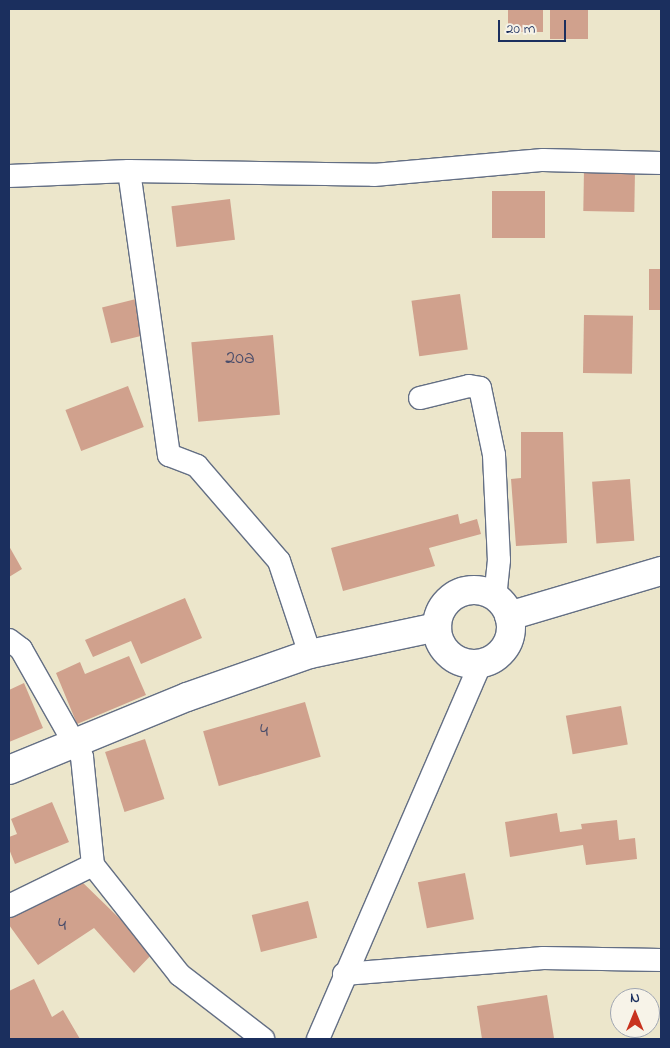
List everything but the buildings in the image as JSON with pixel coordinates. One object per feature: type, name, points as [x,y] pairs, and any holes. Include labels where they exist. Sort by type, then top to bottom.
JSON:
[{"type":"main road","points":[[502,606],[661,571]]},
{"type":"main road","points":[[478,590],[502,606],[511,631],[504,649],[480,664],[459,662],[450,656],[440,642],[436,627],[442,608],[452,597],[478,590]]},
{"type":"main road","points":[[9,770],[187,697],[310,654],[436,627]]},
{"type":"street","points":[[9,176],[129,171],[374,175],[544,160],[661,164]]},
{"type":"street","points":[[129,171],[169,455],[198,466],[279,561],[310,654]]},
{"type":"street","points":[[420,398],[469,386],[480,388],[494,455],[502,606]]},
{"type":"street","points":[[9,640],[21,649],[82,757],[93,865],[180,975],[263,1039]]},
{"type":"street","points":[[318,1039],[344,974],[480,664]]},
{"type":"street","points":[[9,906],[93,865]]},
{"type":"street","points":[[344,974],[544,958],[661,960]]}]
